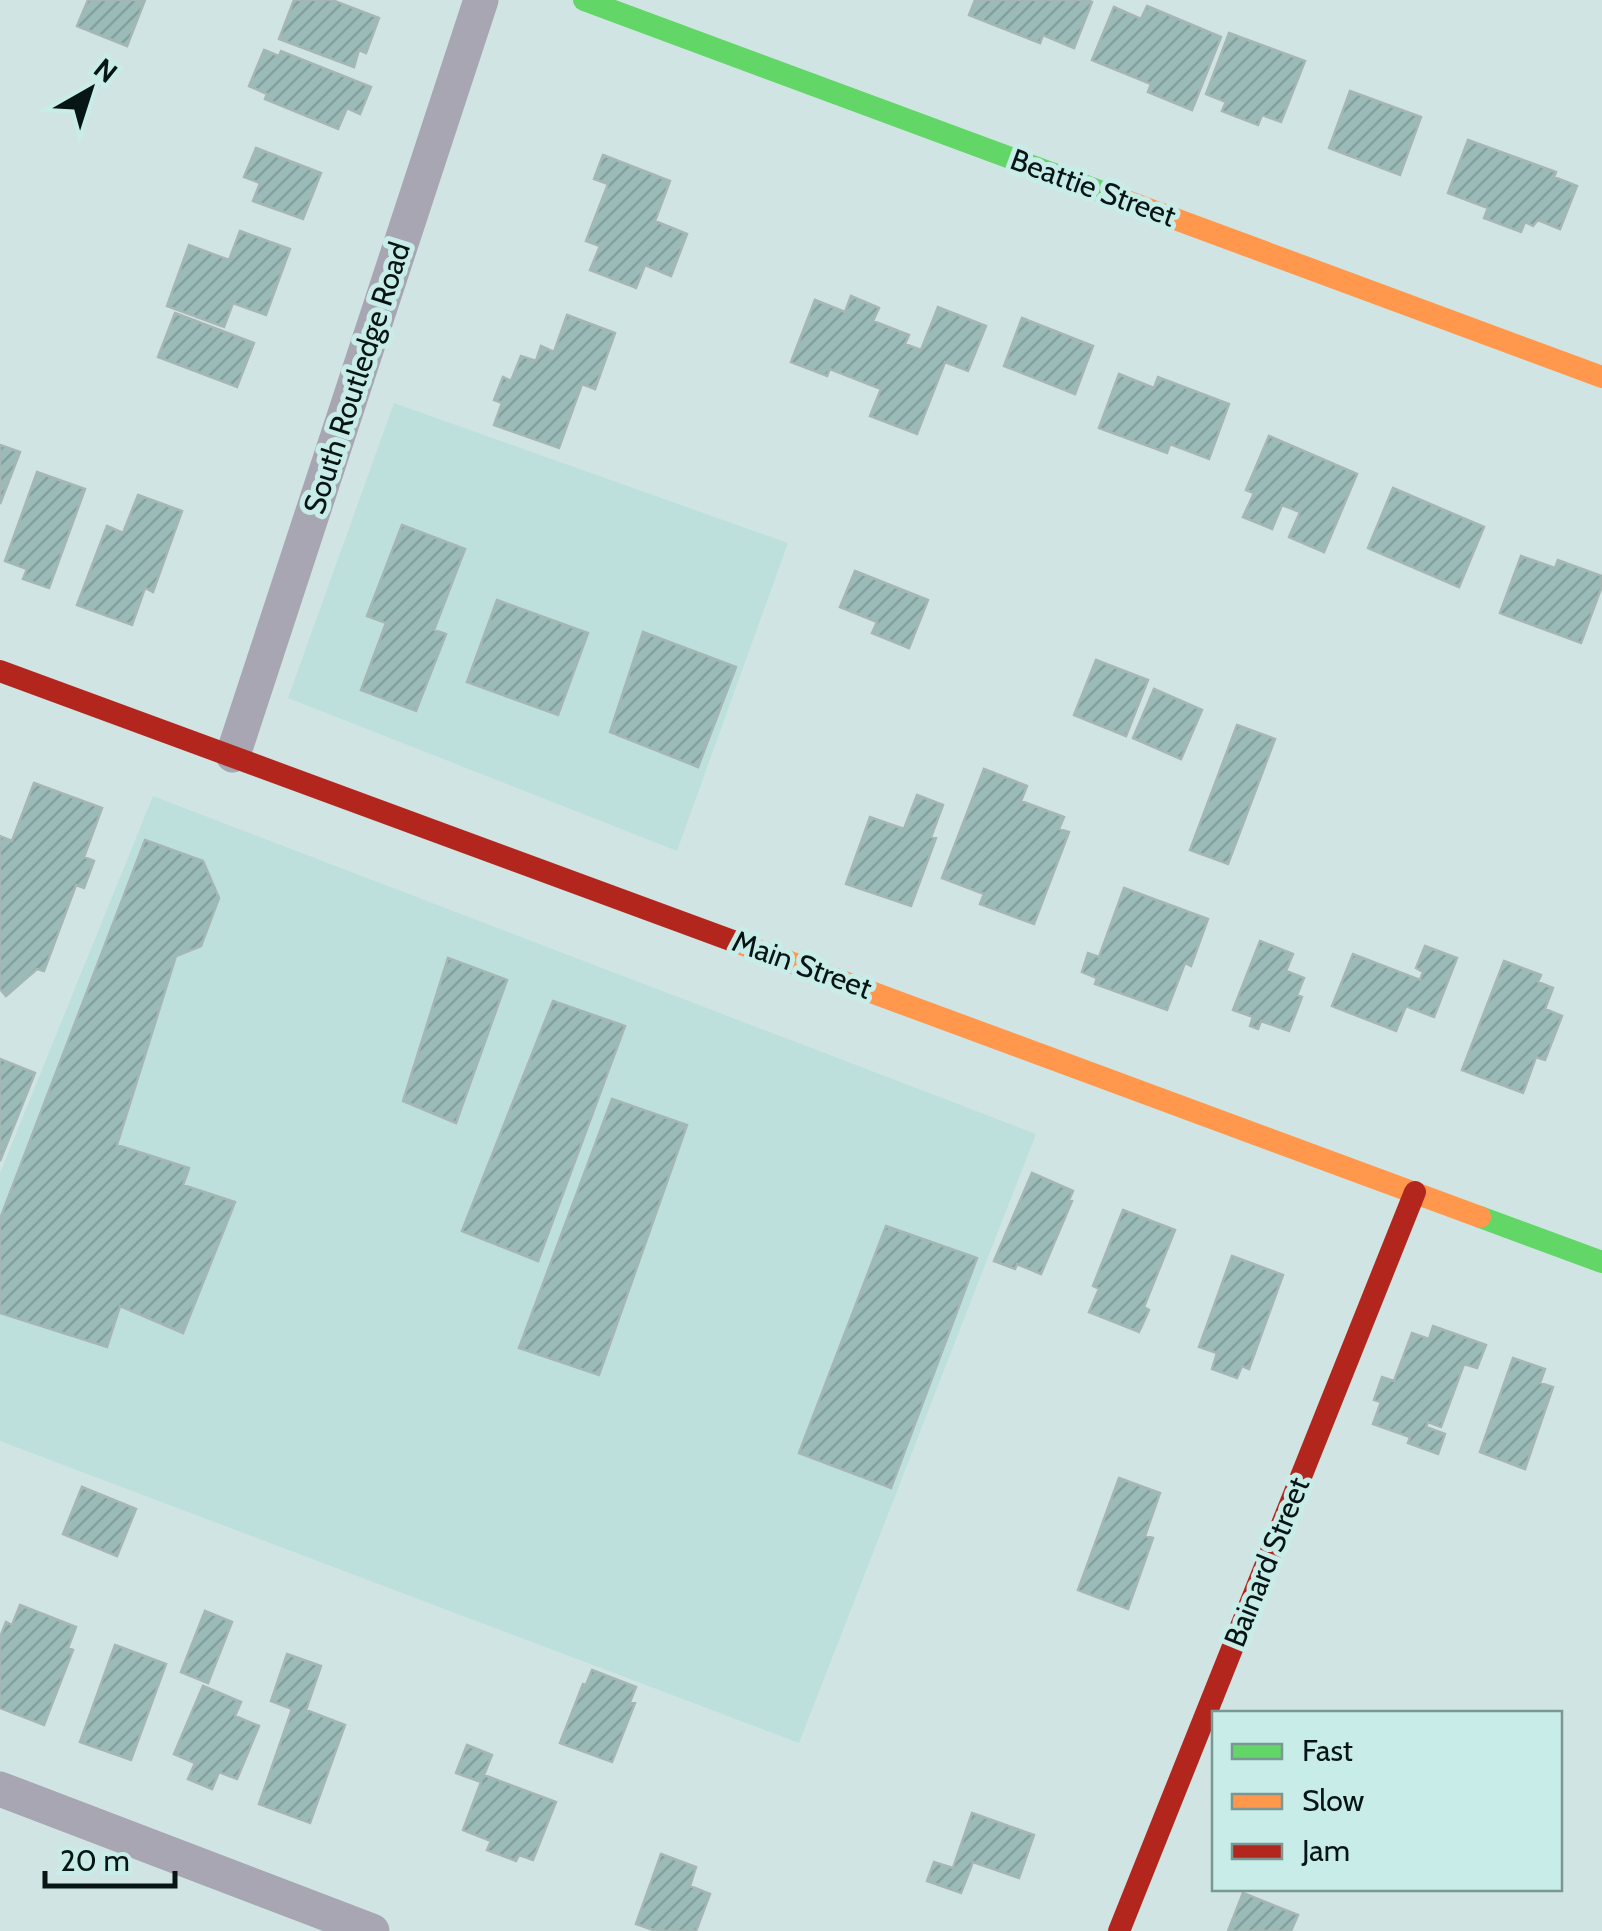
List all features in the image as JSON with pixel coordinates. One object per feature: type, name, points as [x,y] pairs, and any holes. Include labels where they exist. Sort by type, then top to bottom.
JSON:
[{"type":"street","name":"South Routledge Road","points":[[233,755],[481,0]]},
{"type":"street","name":"Beattie Street","points":[[584,0],[1602,377]]},
{"type":"street","name":"Main Street","points":[[0,671],[1602,1262]]},
{"type":"street","name":"Bainard Street","points":[[1119,1931],[1415,1192]]},
{"type":"street","points":[[0,1789],[372,1931]]},
{"type":"shaded area","points":[[394,403],[788,543],[677,851],[288,698]]},
{"type":"shaded area","points":[[153,796],[1036,1134],[799,1743],[0,1441],[0,1173]]},
{"type":"building","points":[[88,0],[145,0],[127,46],[77,26]]},
{"type":"building","points":[[294,0],[332,0],[379,18],[366,53],[359,50],[354,67],[279,39]]},
{"type":"building","points":[[975,0],[1092,2],[1074,48],[1043,35],[1040,43],[969,15]]},
{"type":"building","points":[[1147,6],[1221,37],[1192,110],[1148,92],[1151,84],[1092,60],[1114,7],[1141,19]]},
{"type":"building","points":[[1229,33],[1305,61],[1281,122],[1262,115],[1258,125],[1222,111],[1226,102],[1206,94]]},
{"type":"building","points":[[264,50],[279,56],[281,51],[371,87],[360,114],[347,108],[338,129],[265,99],[267,94],[249,86]]},
{"type":"building","points":[[1350,91],[1421,117],[1400,175],[1329,148]]},
{"type":"building","points":[[1468,140],[1556,172],[1554,177],[1577,186],[1560,229],[1538,220],[1533,226],[1525,222],[1521,232],[1484,218],[1488,208],[1448,193]]},
{"type":"building","points":[[256,148],[321,173],[303,219],[253,201],[260,183],[244,177]]},
{"type":"building","points":[[603,155],[670,181],[655,221],[687,234],[671,276],[645,265],[636,288],[590,270],[600,246],[586,241],[608,184],[594,179]]},
{"type":"building","points":[[240,231],[290,249],[266,315],[233,303],[224,327],[167,306],[189,245],[229,260]]},
{"type":"building","points":[[851,296],[879,308],[873,321],[909,335],[905,344],[921,350],[938,307],[986,326],[968,371],[945,362],[917,434],[870,416],[881,389],[830,369],[827,376],[791,362],[815,300],[845,312]]},
{"type":"building","points":[[175,313],[254,343],[237,387],[158,357]]},
{"type":"building","points":[[567,315],[615,333],[595,389],[582,384],[559,448],[494,425],[502,403],[494,400],[503,377],[511,381],[521,356],[536,361],[541,346],[554,352]]},
{"type":"building","points":[[1022,318],[1093,346],[1075,394],[1004,366]]},
{"type":"building","points":[[1119,374],[1154,388],[1158,377],[1229,404],[1209,459],[1170,444],[1167,453],[1099,428]]},
{"type":"building","points":[[1269,436],[1357,474],[1324,552],[1289,537],[1300,512],[1282,505],[1272,529],[1243,517],[1254,493],[1246,490]]},
{"type":"building","points":[[0,445],[20,452],[0,504]]},
{"type":"building","points":[[37,472],[85,489],[49,588],[23,579],[27,569],[5,561]]},
{"type":"building","points":[[1393,488],[1484,527],[1459,587],[1368,548]]},
{"type":"building","points":[[138,495],[182,511],[153,592],[145,588],[132,625],[77,605],[107,526],[123,533]]},
{"type":"building","points":[[402,525],[465,549],[434,630],[446,634],[416,711],[361,690],[386,623],[367,616]]},
{"type":"building","points":[[1521,556],[1555,568],[1558,560],[1602,576],[1581,643],[1500,613]]},
{"type":"building","points":[[855,571],[928,600],[909,648],[872,633],[877,622],[840,607]]},
{"type":"building","points":[[497,600],[588,633],[558,715],[467,682]]},
{"type":"building","points":[[643,632],[736,667],[698,767],[610,732]]},
{"type":"building","points":[[1096,660],[1148,680],[1126,736],[1074,715]]},
{"type":"building","points":[[1154,689],[1202,710],[1181,759],[1133,738]]},
{"type":"building","points":[[1237,725],[1275,739],[1228,864],[1190,850]]},
{"type":"building","points":[[984,769],[1027,786],[1021,801],[1064,817],[1059,829],[1069,832],[1034,924],[980,904],[984,894],[942,878]]},
{"type":"building","points":[[34,783],[102,808],[84,857],[94,861],[84,888],[76,885],[44,971],[37,969],[6,996],[0,989],[0,836],[12,841]]},
{"type":"building","points":[[917,795],[943,805],[931,837],[936,838],[911,906],[846,884],[870,817],[904,829]]},
{"type":"building","points":[[145,840],[203,861],[219,898],[201,946],[176,956],[117,1145],[189,1168],[183,1185],[235,1202],[183,1333],[120,1306],[107,1347],[0,1313],[0,1219]]},
{"type":"building","points":[[1124,888],[1208,919],[1191,966],[1185,963],[1167,1010],[1095,984],[1097,978],[1082,972],[1088,953],[1099,957]]},
{"type":"building","points":[[1260,941],[1293,954],[1286,971],[1304,978],[1297,995],[1302,997],[1289,1031],[1261,1021],[1258,1029],[1250,1026],[1253,1017],[1233,1010]]},
{"type":"building","points":[[1425,946],[1457,958],[1434,1017],[1406,1006],[1396,1031],[1332,1006],[1353,954],[1420,980],[1423,972],[1416,968]]},
{"type":"building","points":[[448,958],[507,980],[456,1123],[403,1101]]},
{"type":"building","points":[[1504,961],[1541,975],[1538,982],[1553,988],[1545,1009],[1562,1016],[1545,1060],[1536,1057],[1523,1093],[1462,1070]]},
{"type":"building","points":[[553,1001],[625,1026],[538,1261],[462,1231]]},
{"type":"building","points":[[0,1059],[35,1073],[0,1161]]},
{"type":"building","points":[[612,1099],[687,1125],[599,1375],[519,1348]]},
{"type":"building","points":[[1032,1173],[1073,1191],[1041,1274],[1017,1264],[1015,1269],[994,1261]]},
{"type":"building","points":[[1123,1210],[1175,1230],[1144,1307],[1149,1310],[1139,1332],[1089,1312],[1099,1289],[1093,1286]]},
{"type":"building","points":[[886,1226],[977,1258],[891,1488],[799,1453]]},
{"type":"building","points":[[1232,1256],[1283,1275],[1249,1369],[1242,1366],[1237,1378],[1212,1369],[1217,1353],[1199,1347]]},
{"type":"building","points":[[1433,1326],[1486,1345],[1477,1368],[1464,1364],[1441,1427],[1428,1422],[1426,1427],[1445,1434],[1438,1454],[1408,1443],[1410,1437],[1373,1424],[1381,1402],[1374,1400],[1382,1377],[1394,1381],[1412,1333],[1429,1339]]},
{"type":"building","points":[[1513,1358],[1545,1369],[1540,1383],[1553,1387],[1525,1469],[1480,1452]]},
{"type":"building","points":[[1119,1478],[1160,1493],[1145,1536],[1153,1538],[1128,1609],[1078,1590]]},
{"type":"building","points":[[82,1487],[136,1509],[117,1556],[63,1534]]},
{"type":"building","points":[[20,1605],[76,1627],[68,1648],[73,1650],[44,1725],[0,1708],[0,1637],[6,1622],[12,1625]]},
{"type":"building","points":[[205,1611],[232,1622],[208,1683],[181,1672]]},
{"type":"building","points":[[115,1645],[166,1664],[131,1760],[80,1742]]},
{"type":"building","points":[[287,1654],[321,1666],[306,1710],[345,1725],[310,1823],[259,1804],[292,1709],[271,1701]]},
{"type":"building","points":[[592,1670],[636,1687],[630,1702],[635,1703],[612,1762],[560,1743]]},
{"type":"building","points":[[203,1686],[241,1702],[235,1716],[259,1726],[237,1779],[219,1772],[212,1789],[188,1779],[195,1763],[174,1754]]},
{"type":"building","points":[[467,1745],[492,1755],[484,1775],[556,1802],[533,1860],[519,1855],[516,1861],[487,1850],[491,1841],[463,1830],[481,1782],[456,1773]]},
{"type":"building","points":[[972,1813],[1034,1835],[1019,1878],[973,1862],[961,1893],[927,1881],[934,1862],[953,1868]]},
{"type":"building","points":[[661,1854],[696,1867],[690,1886],[710,1894],[696,1931],[656,1931],[636,1924]]},
{"type":"building","points":[[1243,1893],[1298,1915],[1291,1931],[1228,1931]]},
{"type":"traffic: fast","points":[[584,0],[1113,196]]},
{"type":"traffic: fast","points":[[1480,1217],[1602,1262]]},
{"type":"traffic: slow","points":[[1113,196],[1602,377]]},
{"type":"traffic: slow","points":[[733,941],[1480,1217]]},
{"type":"traffic: jam","points":[[0,671],[733,941]]},
{"type":"traffic: jam","points":[[1119,1931],[1415,1192]]}]
